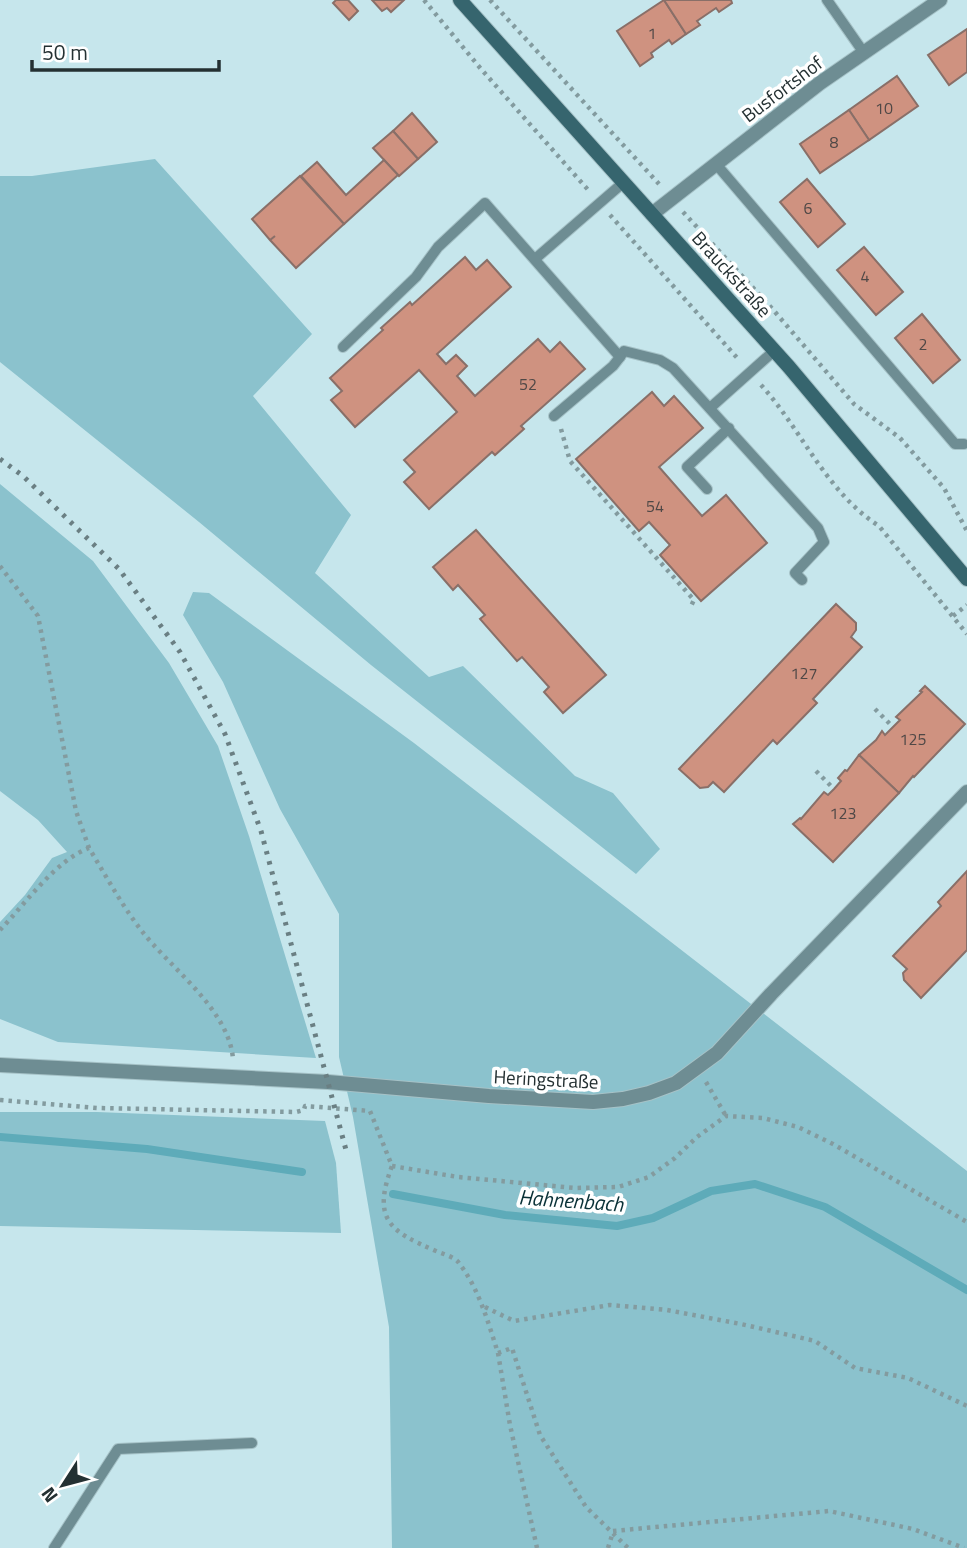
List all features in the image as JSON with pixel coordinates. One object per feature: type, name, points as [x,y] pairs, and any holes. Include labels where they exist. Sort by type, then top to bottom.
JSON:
[{"type":"main road","name":"Brauckstraße","points":[[460,0],[775,350],[967,579]]},
{"type":"street","name":"Busfortshof","points":[[652,214],[820,83],[940,0]]},
{"type":"street","name":"Heringstraße","points":[[0,1065],[234,1076],[593,1102],[622,1100],[649,1093],[676,1083],[717,1053],[967,792]]},
{"type":"lane","points":[[827,0],[864,53]]},
{"type":"lane","points":[[716,164],[955,444],[964,444]]},
{"type":"lane","points":[[535,259],[624,182]]},
{"type":"lane","points":[[343,347],[416,277],[438,247],[485,203],[620,356]]},
{"type":"lane","points":[[710,408],[775,350]]},
{"type":"lane","points":[[554,416],[613,366],[625,351],[660,360],[673,368],[818,528],[824,542],[795,573],[802,580]]},
{"type":"lane","points":[[707,489],[687,467],[729,428]]},
{"type":"lane","points":[[54,1548],[118,1449],[252,1443]]},
{"type":"path","points":[[424,0],[481,69],[780,406],[806,449],[850,501],[879,526],[967,634]]},
{"type":"path","points":[[490,0],[769,305],[854,404],[900,438],[944,488],[967,531]]},
{"type":"path","points":[[554,416],[558,420],[570,461],[694,600],[691,606]]},
{"type":"path","points":[[0,566],[38,615],[76,811],[89,848],[142,932],[180,970],[213,1010],[231,1044],[234,1076]]},
{"type":"path","points":[[953,616],[967,605]]},
{"type":"path","points":[[875,709],[893,727]]},
{"type":"path","points":[[816,771],[834,789]]},
{"type":"path","points":[[0,930],[59,866],[77,852],[89,848]]},
{"type":"path","points":[[714,1093],[726,1116]]},
{"type":"path","points":[[0,1100],[97,1108],[296,1112],[304,1110],[305,1106],[370,1111],[392,1166],[382,1205],[391,1227],[408,1239],[458,1260],[484,1307],[498,1353],[510,1425],[537,1548]]},
{"type":"path","points":[[392,1166],[458,1177],[575,1188],[618,1187],[649,1177],[726,1116],[763,1118],[798,1127],[833,1144],[967,1222]]},
{"type":"path","points":[[484,1307],[514,1321],[610,1305],[667,1310],[741,1324],[815,1341],[855,1368],[908,1378],[967,1406]]},
{"type":"path","points":[[498,1353],[512,1348],[540,1435],[586,1507],[628,1548]]},
{"type":"path","points":[[613,1531],[829,1511],[913,1529],[964,1548]]},
{"type":"path","points":[[608,1548],[613,1531]]},
{"type":"shaded area","points":[[155,159],[312,334],[253,396],[351,515],[315,573],[429,677],[463,666],[575,776],[613,793],[660,849],[636,874],[371,665],[0,362],[0,176],[32,176]]},
{"type":"shaded area","points":[[0,484],[93,561],[169,663],[218,746],[249,836],[316,1058],[58,1042],[0,1019],[0,922],[25,895],[52,858],[67,852],[38,820],[0,791]]},
{"type":"shaded area","points":[[193,592],[209,593],[414,743],[967,1171],[967,1548],[392,1548],[389,1327],[353,1117],[339,1057],[339,914],[280,809],[223,682],[183,615]]},
{"type":"shaded area","points":[[0,1112],[97,1112],[325,1121],[336,1163],[341,1233],[0,1226]]},
{"type":"building","points":[[336,0],[348,0],[358,11],[349,20],[333,3]]},
{"type":"building","points":[[372,0],[404,0],[391,12],[387,8],[382,11]]},
{"type":"building","points":[[664,0],[686,34],[672,44],[669,40],[651,53],[653,57],[640,66],[617,31]]},
{"type":"building","points":[[664,0],[731,0],[732,3],[719,12],[716,8],[697,21],[700,25],[686,34]]},
{"type":"building","points":[[967,29],[967,72],[949,85],[928,55]]},
{"type":"building","points":[[897,76],[918,106],[869,140],[849,110]]},
{"type":"building","points":[[849,110],[869,140],[820,173],[800,144]]},
{"type":"building","points":[[412,113],[437,142],[418,159],[393,131]]},
{"type":"building","points":[[393,131],[418,159],[399,176],[373,148]]},
{"type":"building","points":[[384,160],[398,175],[344,224],[301,176],[317,162],[346,195]]},
{"type":"building","points":[[300,176],[344,224],[296,268],[252,219]]},
{"type":"building","points":[[807,179],[845,224],[818,247],[780,202]]},
{"type":"building","points":[[864,247],[903,292],[876,315],[837,270]]},
{"type":"building","points":[[465,257],[476,270],[487,260],[511,287],[437,354],[446,364],[456,355],[467,366],[457,376],[475,396],[538,339],[550,352],[560,342],[585,369],[521,426],[524,429],[495,455],[492,452],[429,509],[404,482],[415,472],[404,460],[457,412],[419,370],[355,427],[331,400],[342,391],[330,378],[410,302],[412,305]]},
{"type":"building","points":[[922,314],[960,360],[933,383],[895,338]]},
{"type":"building","points":[[652,392],[664,406],[674,396],[703,428],[659,467],[702,516],[726,495],[767,543],[701,601],[660,555],[670,545],[649,522],[639,531],[576,459]]},
{"type":"building","points":[[476,530],[606,675],[563,713],[544,692],[549,687],[522,657],[517,661],[480,619],[485,615],[458,585],[453,590],[433,567]]},
{"type":"building","points":[[836,604],[856,623],[856,630],[851,637],[862,647],[813,699],[817,703],[777,744],[773,740],[724,792],[713,782],[708,787],[700,788],[679,769]]},
{"type":"building","points":[[925,686],[965,724],[899,793],[859,755],[882,731],[885,735],[900,720],[896,717]]},
{"type":"building","points":[[859,755],[899,793],[833,862],[793,824],[801,819],[824,792],[828,795],[834,789],[841,781],[838,778]]},
{"type":"building","points":[[967,871],[967,950],[921,998],[904,980],[903,973],[907,969],[893,956],[941,906],[938,902]]},
{"type":"waterway","name":"Hahnenbach","points":[[0,1137],[147,1149],[302,1172]]},
{"type":"waterway","name":"Hahnenbach","points":[[393,1194],[505,1215],[617,1226],[653,1218],[711,1191],[755,1184],[825,1207],[967,1290]]},
{"type":"railway","points":[[0,459],[23,476],[119,569],[180,652],[225,734],[261,831],[346,1150]]}]
